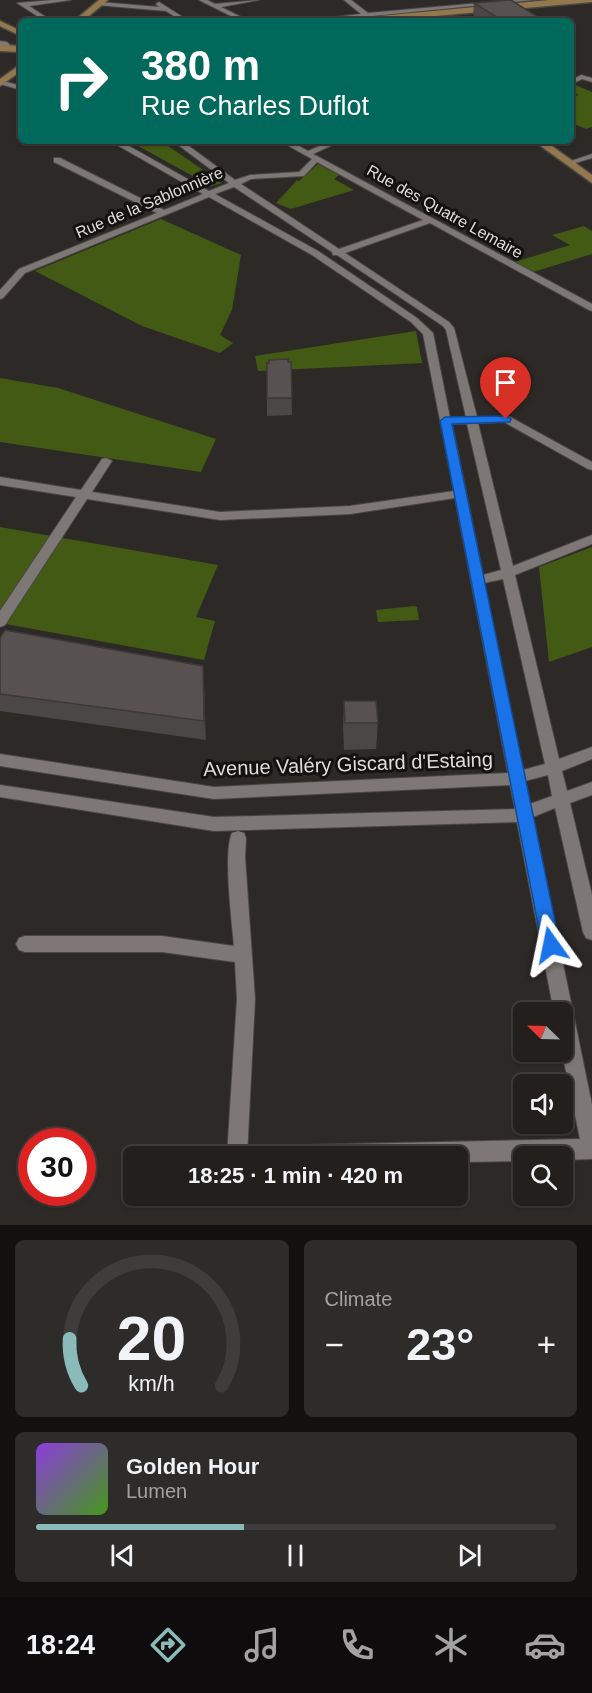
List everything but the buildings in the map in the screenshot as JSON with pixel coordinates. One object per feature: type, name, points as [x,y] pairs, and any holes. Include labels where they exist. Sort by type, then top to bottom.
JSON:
[{"type":"main road","points":[[370,18],[547,0]]},
{"type":"main road","points":[[470,12],[572,0]]},
{"type":"main road","points":[[431,13],[470,12],[592,0]]},
{"type":"main road","points":[[82,18],[102,2]]},
{"type":"main road","points":[[1,25],[18,33]]},
{"type":"main road","points":[[2,47],[18,48]]},
{"type":"main road","points":[[1,83],[18,69]]},
{"type":"main road","points":[[543,144],[592,180]]},
{"type":"street","points":[[16,0],[44,18]]},
{"type":"street","points":[[23,5],[68,0]]},
{"type":"street","points":[[152,0],[181,18]]},
{"type":"street","points":[[202,0],[240,18]]},
{"type":"street","points":[[215,6],[256,0]]},
{"type":"street","points":[[350,0],[370,18],[530,0]]},
{"type":"street","points":[[102,2],[167,9]]},
{"type":"street","points":[[428,18],[470,12]]},
{"type":"street","points":[[574,81],[581,77],[592,81]]},
{"type":"street","points":[[1,83],[18,87]]},
{"type":"street","points":[[119,144],[322,258],[423,327],[428,333],[592,1147],[468,1150]]},
{"type":"street","points":[[181,144],[234,183],[340,251],[446,324],[451,330],[592,932]]},
{"type":"street","name":"Rue des Quatre Lemaire","points":[[290,144],[592,308]]},
{"type":"street","name":"Rue de la Sablonnière","points":[[0,296],[22,271],[162,212],[258,175],[301,174],[313,156],[333,144]]},
{"type":"street","points":[[569,163],[592,156]]},
{"type":"street","points":[[57,160],[162,212]]},
{"type":"street","points":[[322,258],[431,220]]},
{"type":"street","points":[[445,421],[506,419],[592,467]]},
{"type":"street","points":[[0,622],[106,461]]},
{"type":"street","points":[[0,481],[220,516],[350,510],[459,494]]},
{"type":"street","points":[[478,580],[507,573],[592,539]]},
{"type":"street","name":"Avenue Valéry Giscard d'Estaing","points":[[0,760],[214,793],[503,781],[553,768],[592,753]]},
{"type":"street","points":[[0,791],[214,824],[524,814],[592,788]]},
{"type":"street","points":[[238,838],[237,856],[246,999],[238,1146]]},
{"type":"street","points":[[25,944],[162,944],[243,955]]},
{"type":"green space","points":[[574,84],[592,92],[592,127],[586,129],[574,124],[574,96],[579,95],[574,92]]},
{"type":"green space","points":[[134,144],[165,144],[222,183],[211,186]]},
{"type":"green space","points":[[318,164],[339,175],[334,179],[354,190],[291,209],[276,203],[297,180],[299,181]]},
{"type":"green space","points":[[161,219],[241,255],[232,310],[220,335],[233,343],[220,353],[142,326],[35,271]]},
{"type":"green space","points":[[584,226],[592,231],[592,254],[533,272],[515,262],[570,245],[552,235]]},
{"type":"green space","points":[[416,331],[422,363],[258,371],[255,356]]},
{"type":"green space","points":[[0,378],[58,388],[216,439],[201,472],[0,442]]},
{"type":"green space","points":[[0,527],[218,565],[196,617],[215,621],[204,660],[0,623]]},
{"type":"green space","points":[[592,547],[592,647],[549,662],[539,567]]},
{"type":"green space","points":[[417,607],[419,620],[378,622],[376,610]]},
{"type":"route","points":[[506,419],[445,421],[551,945]]}]
